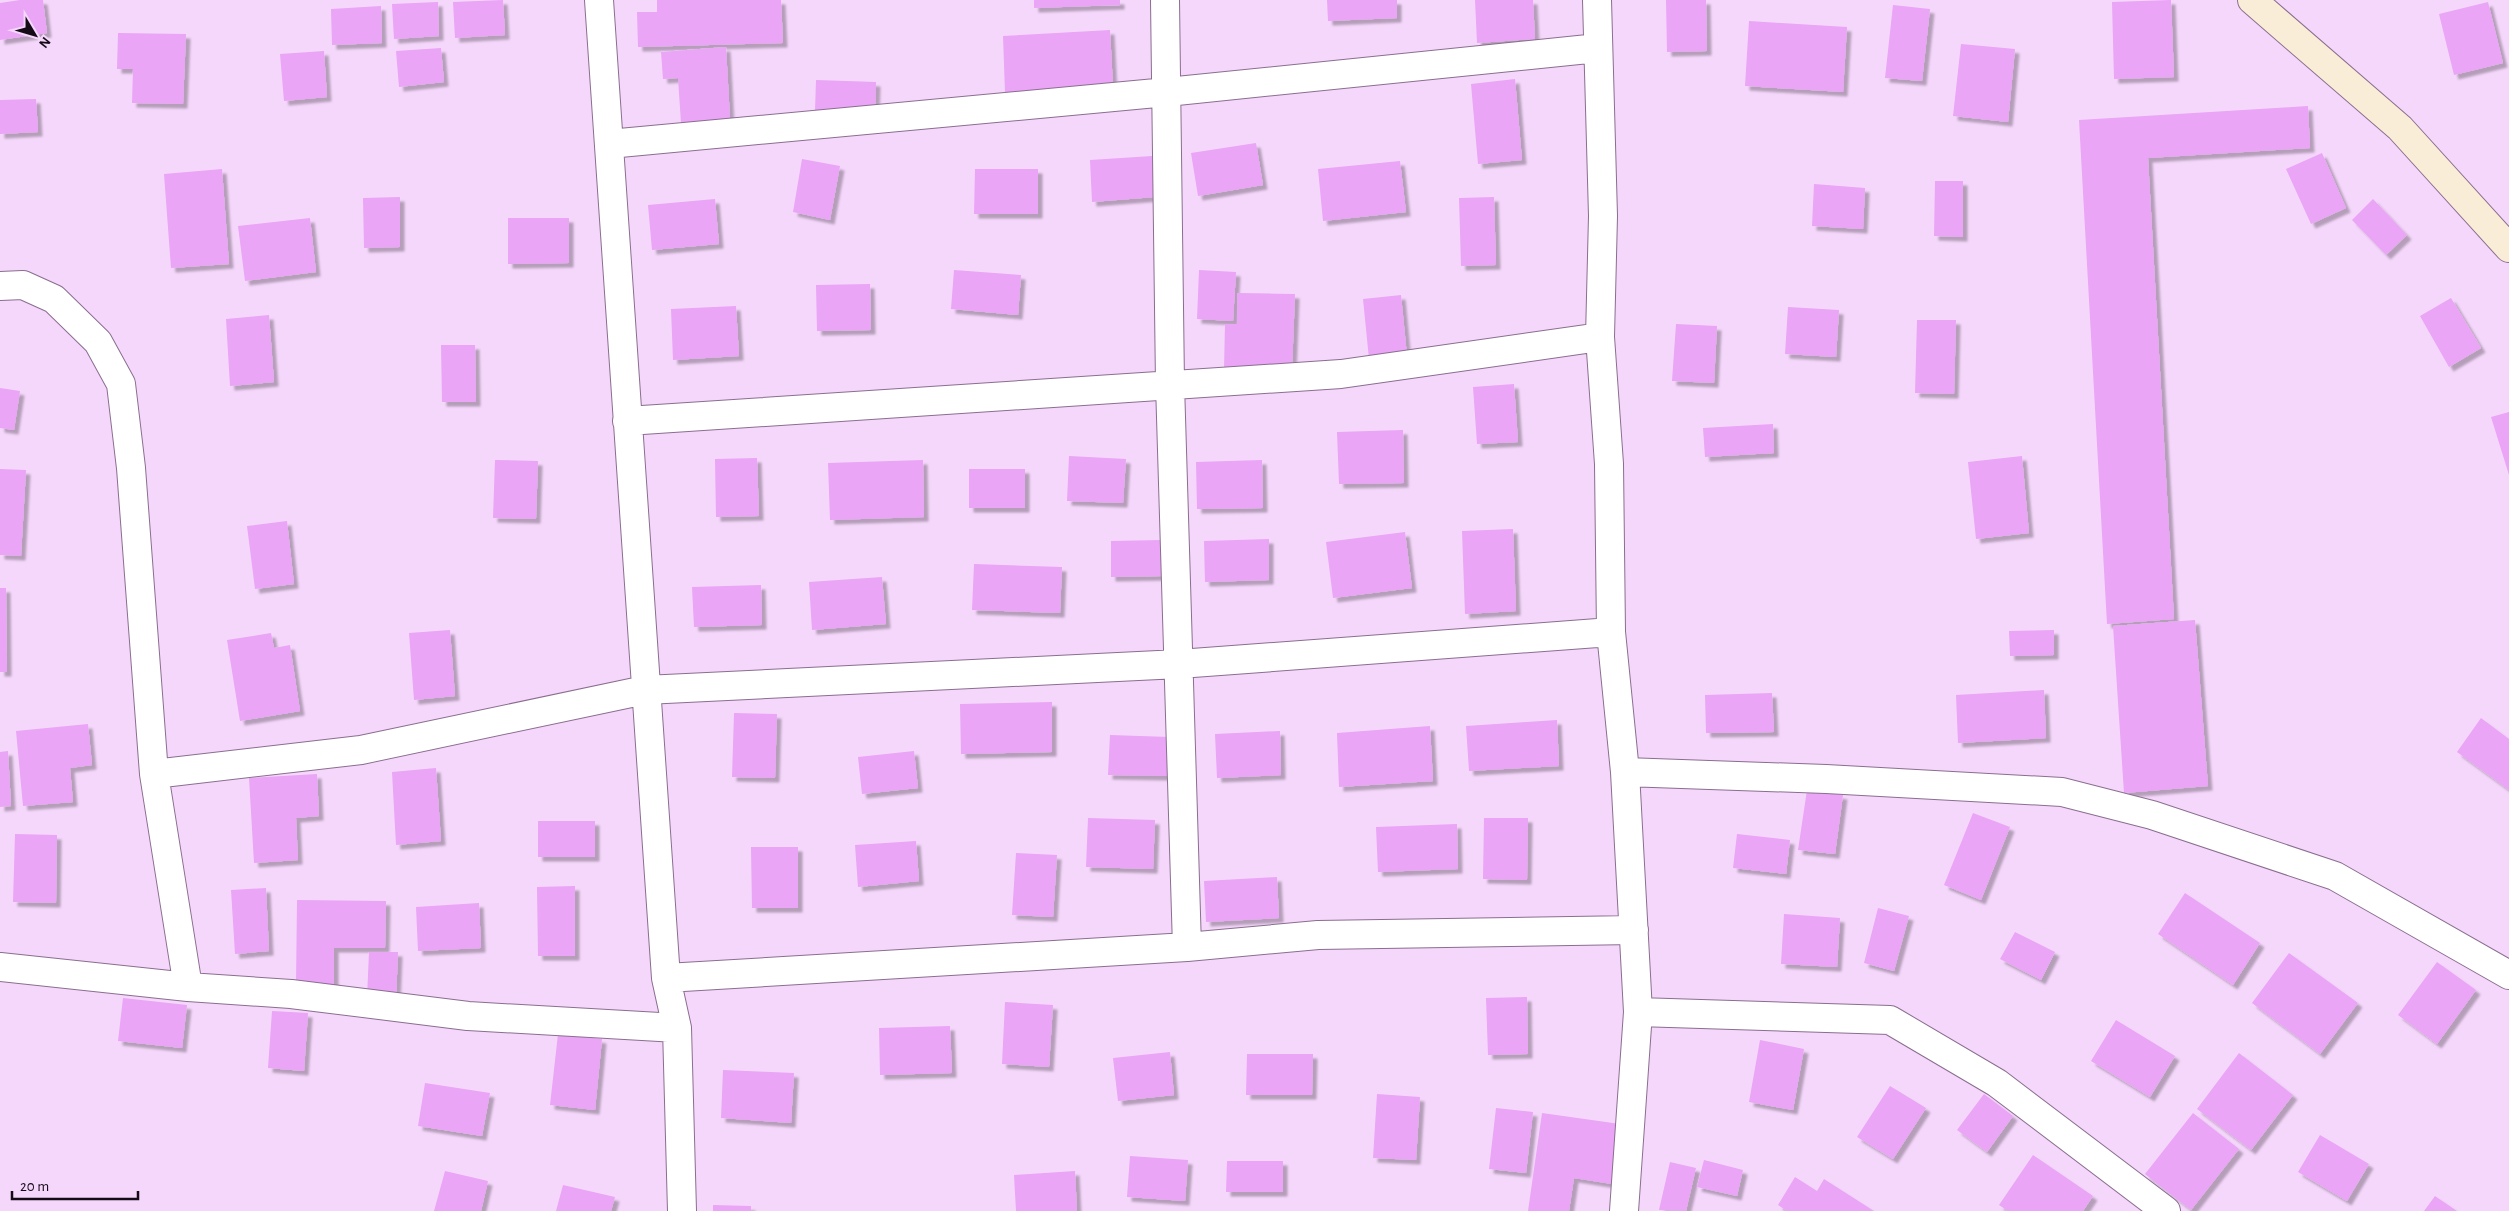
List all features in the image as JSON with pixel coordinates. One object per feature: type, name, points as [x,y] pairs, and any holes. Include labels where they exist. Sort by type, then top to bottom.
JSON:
[{"type":"street","points":[[599,0],[626,421],[666,978],[677,1028],[682,1211]]},
{"type":"street","points":[[1165,0],[1170,384],[1187,948]]},
{"type":"street","points":[[1597,0],[1603,216],[1600,337],[1609,464],[1610,632],[1624,772],[1638,1012],[1630,1208]]},
{"type":"street","points":[[2252,0],[2400,128],[2509,248]]},
{"type":"street","points":[[609,144],[1167,92],[1598,48]]},
{"type":"street","points":[[0,286],[24,285],[54,300],[98,342],[120,384],[131,468],[154,774],[188,986]]},
{"type":"street","points":[[626,421],[1341,374],[1600,337]]},
{"type":"street","points":[[154,774],[360,750],[645,690],[1179,664],[1610,632]]},
{"type":"street","points":[[1624,772],[1826,779],[2062,792],[2152,815],[2335,876],[2509,975]]},
{"type":"street","points":[[666,978],[1187,948],[1318,935],[1634,930]]},
{"type":"street","points":[[0,967],[188,986],[291,994],[468,1016],[677,1028]]},
{"type":"street","points":[[1638,1012],[1890,1020],[1997,1083],[2166,1211]]},
{"type":"building","points":[[20,0],[43,0],[47,33],[0,40],[0,3]]},
{"type":"building","points":[[503,0],[505,35],[455,38],[453,2]]},
{"type":"building","points":[[657,0],[781,0],[783,43],[638,47],[637,12],[657,12]]},
{"type":"building","points":[[1034,0],[1120,0],[1120,5],[1034,8]]},
{"type":"building","points":[[1327,0],[1397,0],[1397,18],[1328,21]]},
{"type":"building","points":[[1475,0],[1533,0],[1535,39],[1477,43]]},
{"type":"building","points":[[1666,0],[1706,0],[1707,51],[1667,52]]},
{"type":"building","points":[[2171,0],[2174,77],[2114,79],[2112,2]]},
{"type":"building","points":[[438,2],[439,36],[394,39],[392,4]]},
{"type":"building","points":[[2488,2],[2503,63],[2454,75],[2439,14]]},
{"type":"building","points":[[1893,5],[1930,9],[1922,81],[1885,78]]},
{"type":"building","points":[[381,6],[382,43],[332,45],[331,9]]},
{"type":"building","points":[[1749,21],[1847,27],[1843,92],[1745,86]]},
{"type":"building","points":[[1110,30],[1113,87],[1005,93],[1003,36]]},
{"type":"building","points":[[118,33],[186,34],[183,104],[132,103],[133,69],[117,69]]},
{"type":"building","points":[[1961,44],[2015,49],[2008,122],[1953,116]]},
{"type":"building","points":[[726,47],[730,119],[681,123],[678,78],[663,79],[661,52]]},
{"type":"building","points":[[441,48],[444,82],[399,87],[396,51]]},
{"type":"building","points":[[324,51],[327,97],[284,101],[280,54]]},
{"type":"building","points":[[1515,79],[1522,160],[1478,164],[1471,84]]},
{"type":"building","points":[[816,80],[876,82],[875,113],[815,111]]},
{"type":"building","points":[[36,99],[38,132],[0,134],[0,100]]},
{"type":"building","points":[[2308,106],[2310,148],[2148,158],[2174,619],[2107,624],[2079,120]]},
{"type":"building","points":[[1256,143],[1263,185],[1198,196],[1191,153]]},
{"type":"building","points":[[2322,153],[2346,208],[2311,224],[2286,169]]},
{"type":"building","points":[[1152,156],[1155,197],[1092,202],[1090,160]]},
{"type":"building","points":[[802,159],[840,166],[830,220],[793,212]]},
{"type":"building","points":[[1400,161],[1406,212],[1323,221],[1318,169]]},
{"type":"building","points":[[222,169],[229,264],[171,268],[164,174]]},
{"type":"building","points":[[975,169],[1038,169],[1038,214],[974,214]]},
{"type":"building","points":[[1935,181],[1963,181],[1963,237],[1934,236]]},
{"type":"building","points":[[1814,184],[1865,188],[1863,229],[1812,226]]},
{"type":"building","points":[[400,197],[400,247],[364,248],[363,198]]},
{"type":"building","points":[[1494,197],[1496,265],[1461,266],[1459,198]]},
{"type":"building","points":[[715,199],[719,244],[652,250],[648,205]]},
{"type":"building","points":[[2373,199],[2407,235],[2386,255],[2352,220]]},
{"type":"building","points":[[310,218],[316,272],[245,281],[238,226]]},
{"type":"building","points":[[508,218],[569,218],[569,263],[508,264]]},
{"type":"building","points":[[954,270],[1021,275],[1018,315],[951,309]]},
{"type":"building","points":[[1199,270],[1236,272],[1233,321],[1197,319]]},
{"type":"building","points":[[870,284],[871,330],[817,331],[816,285]]},
{"type":"building","points":[[1237,293],[1295,294],[1292,370],[1224,369],[1225,324],[1237,324]]},
{"type":"building","points":[[1401,295],[1407,356],[1369,359],[1363,299]]},
{"type":"building","points":[[2451,298],[2481,348],[2449,367],[2420,316]]},
{"type":"building","points":[[736,306],[739,356],[673,360],[671,309]]},
{"type":"building","points":[[1788,307],[1839,310],[1836,357],[1785,354]]},
{"type":"building","points":[[269,315],[274,382],[230,386],[226,319]]},
{"type":"building","points":[[1917,320],[1956,320],[1954,394],[1915,393]]},
{"type":"building","points":[[1676,324],[1717,326],[1714,383],[1672,381]]},
{"type":"building","points":[[441,345],[475,345],[476,402],[442,402]]},
{"type":"building","points":[[1514,384],[1518,442],[1477,444],[1473,387]]},
{"type":"building","points":[[0,388],[20,391],[14,430],[0,428]]},
{"type":"building","points":[[2509,412],[2509,475],[2491,417]]},
{"type":"building","points":[[1773,424],[1774,453],[1705,457],[1703,428]]},
{"type":"building","points":[[1403,430],[1404,483],[1339,484],[1337,432]]},
{"type":"building","points":[[1069,456],[1126,459],[1123,503],[1067,501]]},
{"type":"building","points":[[2022,456],[2029,533],[1976,539],[1968,462]]},
{"type":"building","points":[[757,458],[759,516],[716,517],[715,459]]},
{"type":"building","points":[[495,460],[538,461],[536,519],[493,518]]},
{"type":"building","points":[[923,460],[924,517],[830,520],[828,463]]},
{"type":"building","points":[[1262,460],[1263,508],[1197,509],[1196,462]]},
{"type":"building","points":[[0,469],[26,470],[21,556],[0,555]]},
{"type":"building","points":[[969,469],[1025,469],[1025,508],[969,508]]},
{"type":"building","points":[[287,521],[294,584],[255,589],[247,526]]},
{"type":"building","points":[[1513,529],[1516,611],[1465,614],[1462,531]]},
{"type":"building","points":[[1405,532],[1412,588],[1333,598],[1326,542]]},
{"type":"building","points":[[1269,539],[1269,580],[1205,582],[1204,541]]},
{"type":"building","points":[[1162,540],[1162,576],[1111,577],[1111,541]]},
{"type":"building","points":[[974,564],[1062,567],[1060,613],[972,610]]},
{"type":"building","points":[[882,577],[886,624],[812,630],[809,582]]},
{"type":"building","points":[[761,585],[762,625],[694,627],[692,587]]},
{"type":"building","points":[[0,588],[6,588],[7,672],[0,672]]},
{"type":"building","points":[[2195,620],[2208,786],[2124,793],[2113,626]]},
{"type":"building","points":[[450,630],[455,696],[414,700],[409,633]]},
{"type":"building","points":[[2054,630],[2054,655],[2010,656],[2009,631]]},
{"type":"building","points":[[271,633],[274,648],[290,645],[300,711],[240,721],[227,640]]},
{"type":"building","points":[[2044,690],[2046,738],[1958,743],[1956,695]]},
{"type":"building","points":[[1772,693],[1774,732],[1706,733],[1705,695]]},
{"type":"building","points":[[1052,702],[1052,752],[961,754],[960,704]]},
{"type":"building","points":[[734,713],[777,714],[775,778],[732,777]]},
{"type":"building","points":[[2481,718],[2509,739],[2509,790],[2457,752]]},
{"type":"building","points":[[1557,720],[1559,766],[1469,771],[1466,726]]},
{"type":"building","points":[[88,724],[92,765],[70,768],[73,802],[23,806],[16,731]]},
{"type":"building","points":[[1430,726],[1433,781],[1339,787],[1337,733]]},
{"type":"building","points":[[1280,731],[1281,775],[1217,778],[1215,734]]},
{"type":"building","points":[[1110,735],[1170,737],[1169,776],[1108,775]]},
{"type":"building","points":[[8,751],[11,806],[0,807],[0,752]]},
{"type":"building","points":[[914,751],[918,788],[862,794],[858,757]]},
{"type":"building","points":[[436,768],[441,841],[396,845],[392,772]]},
{"type":"building","points":[[317,774],[319,816],[296,818],[298,860],[254,863],[249,778]]},
{"type":"building","points":[[1807,790],[1843,795],[1835,854],[1798,850]]},
{"type":"building","points":[[1973,813],[2010,827],[1981,900],[1944,885]]},
{"type":"building","points":[[1088,818],[1155,820],[1153,869],[1086,867]]},
{"type":"building","points":[[1484,818],[1528,818],[1527,880],[1483,879]]},
{"type":"building","points":[[538,821],[595,821],[595,857],[538,857]]},
{"type":"building","points":[[1457,824],[1458,869],[1378,872],[1376,827]]},
{"type":"building","points":[[15,834],[57,835],[56,903],[13,902]]},
{"type":"building","points":[[1737,834],[1790,840],[1786,874],[1733,868]]},
{"type":"building","points":[[916,841],[919,881],[858,887],[855,845]]},
{"type":"building","points":[[751,847],[798,847],[798,908],[752,908]]},
{"type":"building","points":[[1016,853],[1057,855],[1053,917],[1012,915]]},
{"type":"building","points":[[1277,877],[1279,918],[1206,922],[1204,881]]},
{"type":"building","points":[[575,886],[575,956],[538,956],[537,887]]},
{"type":"building","points":[[266,888],[269,951],[235,954],[231,890]]},
{"type":"building","points":[[2185,893],[2260,943],[2233,985],[2158,934]]},
{"type":"building","points":[[297,900],[386,901],[385,948],[334,948],[334,985],[296,985]]},
{"type":"building","points":[[479,903],[481,948],[418,951],[416,907]]},
{"type":"building","points":[[1878,908],[1909,916],[1894,971],[1864,963]]},
{"type":"building","points":[[1784,914],[1840,918],[1837,967],[1781,964]]},
{"type":"building","points":[[2015,932],[2055,952],[2041,980],[2000,959]]},
{"type":"building","points":[[369,952],[398,952],[396,999],[367,998]]},
{"type":"building","points":[[2289,953],[2358,1003],[2320,1054],[2252,1003]]},
{"type":"building","points":[[2437,962],[2476,990],[2437,1044],[2398,1015]]},
{"type":"building","points":[[1527,997],[1528,1054],[1488,1055],[1486,998]]},
{"type":"building","points":[[123,998],[187,1005],[182,1048],[118,1041]]},
{"type":"building","points":[[1005,1002],[1053,1005],[1049,1067],[1002,1064]]},
{"type":"building","points":[[272,1011],[308,1013],[304,1071],[268,1068]]},
{"type":"building","points":[[2116,1020],[2175,1056],[2150,1097],[2091,1061]]},
{"type":"building","points":[[950,1026],[952,1073],[880,1075],[879,1028]]},
{"type":"building","points":[[558,1034],[602,1039],[595,1110],[550,1105]]},
{"type":"building","points":[[1760,1040],[1804,1049],[1793,1110],[1749,1102]]},
{"type":"building","points":[[1170,1052],[1174,1095],[1118,1101],[1113,1058]]},
{"type":"building","points":[[2239,1053],[2293,1095],[2251,1150],[2197,1109]]},
{"type":"building","points":[[1247,1054],[1313,1054],[1312,1095],[1246,1095]]},
{"type":"building","points":[[723,1070],[794,1073],[791,1123],[721,1118]]},
{"type":"building","points":[[425,1083],[490,1093],[482,1136],[418,1126]]},
{"type":"building","points":[[1890,1086],[1926,1108],[1893,1159],[1857,1137]]},
{"type":"building","points":[[1377,1094],[1420,1097],[1416,1160],[1373,1158]]},
{"type":"building","points":[[1984,1094],[2013,1116],[1987,1152],[1957,1130]]},
{"type":"building","points":[[1496,1108],[1533,1112],[1526,1173],[1489,1169]]},
{"type":"building","points":[[1542,1113],[1620,1124],[1612,1184],[1574,1178],[1569,1211],[1528,1211]]},
{"type":"building","points":[[2193,1113],[2239,1149],[2191,1210],[2145,1174]]},
{"type":"building","points":[[2320,1135],[2369,1164],[2347,1201],[2298,1172]]},
{"type":"building","points":[[2033,1155],[2093,1196],[2083,1211],[2008,1211],[1999,1205]]},
{"type":"building","points":[[1130,1156],[1188,1160],[1185,1201],[1127,1197]]},
{"type":"building","points":[[1704,1160],[1743,1170],[1737,1196],[1697,1187]]},
{"type":"building","points":[[1227,1161],[1283,1161],[1283,1192],[1226,1192]]},
{"type":"building","points":[[1670,1162],[1696,1168],[1686,1211],[1659,1210]]},
{"type":"building","points":[[445,1171],[488,1181],[481,1211],[434,1211]]},
{"type":"building","points":[[1075,1171],[1077,1211],[1016,1211],[1014,1175]]},
{"type":"building","points":[[1795,1177],[1817,1191],[1824,1179],[1874,1211],[1787,1211],[1778,1205]]},
{"type":"building","points":[[563,1185],[615,1197],[611,1211],[556,1211]]},
{"type":"building","points":[[2435,1196],[2457,1211],[2424,1211]]},
{"type":"building","points":[[713,1205],[751,1206],[751,1211],[713,1211]]}]
